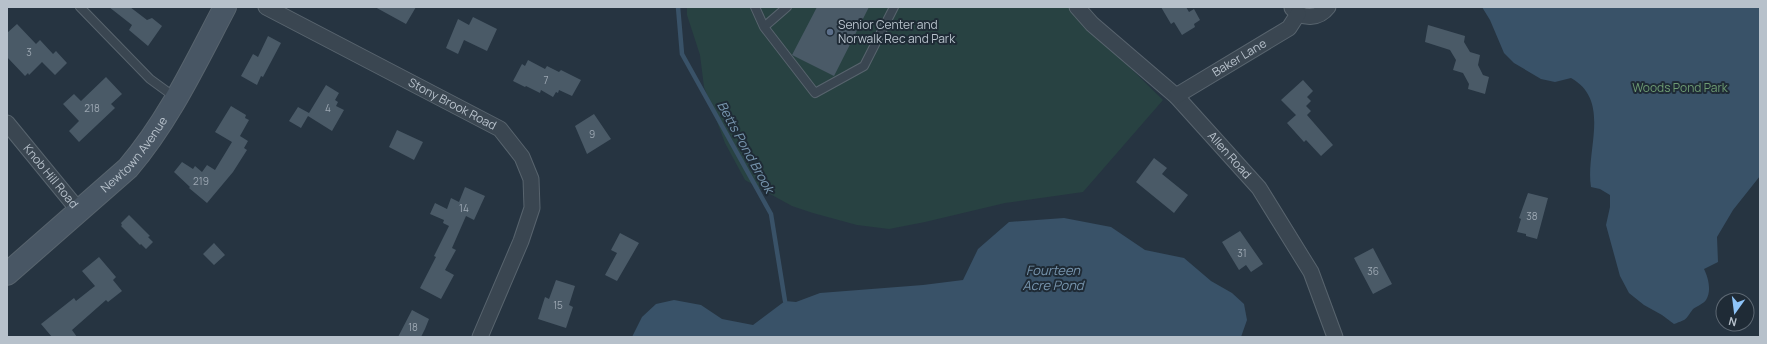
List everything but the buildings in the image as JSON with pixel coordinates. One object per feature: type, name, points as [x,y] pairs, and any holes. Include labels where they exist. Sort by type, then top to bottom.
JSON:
[{"type":"main road","name":"Newtown Avenue","points":[[7,274],[80,212],[128,168],[144,149],[176,98],[225,7]]},
{"type":"street","name":"Stony Brook Road","points":[[266,7],[500,129],[522,157],[531,179],[532,208],[521,241],[480,337]]},
{"type":"street","name":"Allen Road","points":[[1077,7],[1092,24],[1176,96],[1259,188],[1311,272],[1335,337]]},
{"type":"street","name":"Baker Lane","points":[[1176,96],[1289,28],[1295,10],[1306,17],[1322,13],[1328,7]]},
{"type":"street","name":"Knob Hill Road","points":[[7,122],[80,212]]},
{"type":"lane","points":[[80,7],[150,79],[176,98]]},
{"type":"lane","points":[[755,7],[764,27],[815,93],[864,66],[894,7]]},
{"type":"lane","points":[[764,27],[787,7]]},
{"type":"green space","points":[[687,7],[1068,7],[1163,100],[1083,192],[1005,203],[889,229],[857,225],[792,206],[745,180],[725,143],[704,87],[700,55],[687,15]]},
{"type":"water","name":"Woods Pond Park","points":[[1482,7],[1760,7],[1760,176],[1733,210],[1717,237],[1718,262],[1704,269],[1709,288],[1706,300],[1693,309],[1684,320],[1674,324],[1644,305],[1629,293],[1620,276],[1606,225],[1610,207],[1610,195],[1600,189],[1591,187],[1590,173],[1594,113],[1591,100],[1583,88],[1571,78],[1555,82],[1541,79],[1514,63],[1504,53],[1490,20]]},
{"type":"water","name":"Fourteen Acre Pond","points":[[1064,218],[1111,227],[1145,250],[1184,258],[1211,281],[1232,293],[1244,304],[1247,320],[1241,337],[632,337],[642,317],[656,304],[674,300],[701,305],[722,319],[753,325],[785,301],[796,302],[820,293],[923,285],[963,280],[978,249],[1009,222]]},
{"type":"waterway","name":"Betts Pond Brook","points":[[678,7],[682,54],[771,214],[785,301]]},
{"type":"place","name":"Senior Center and Norwalk Rec and Park","points":[[830,32]]}]
